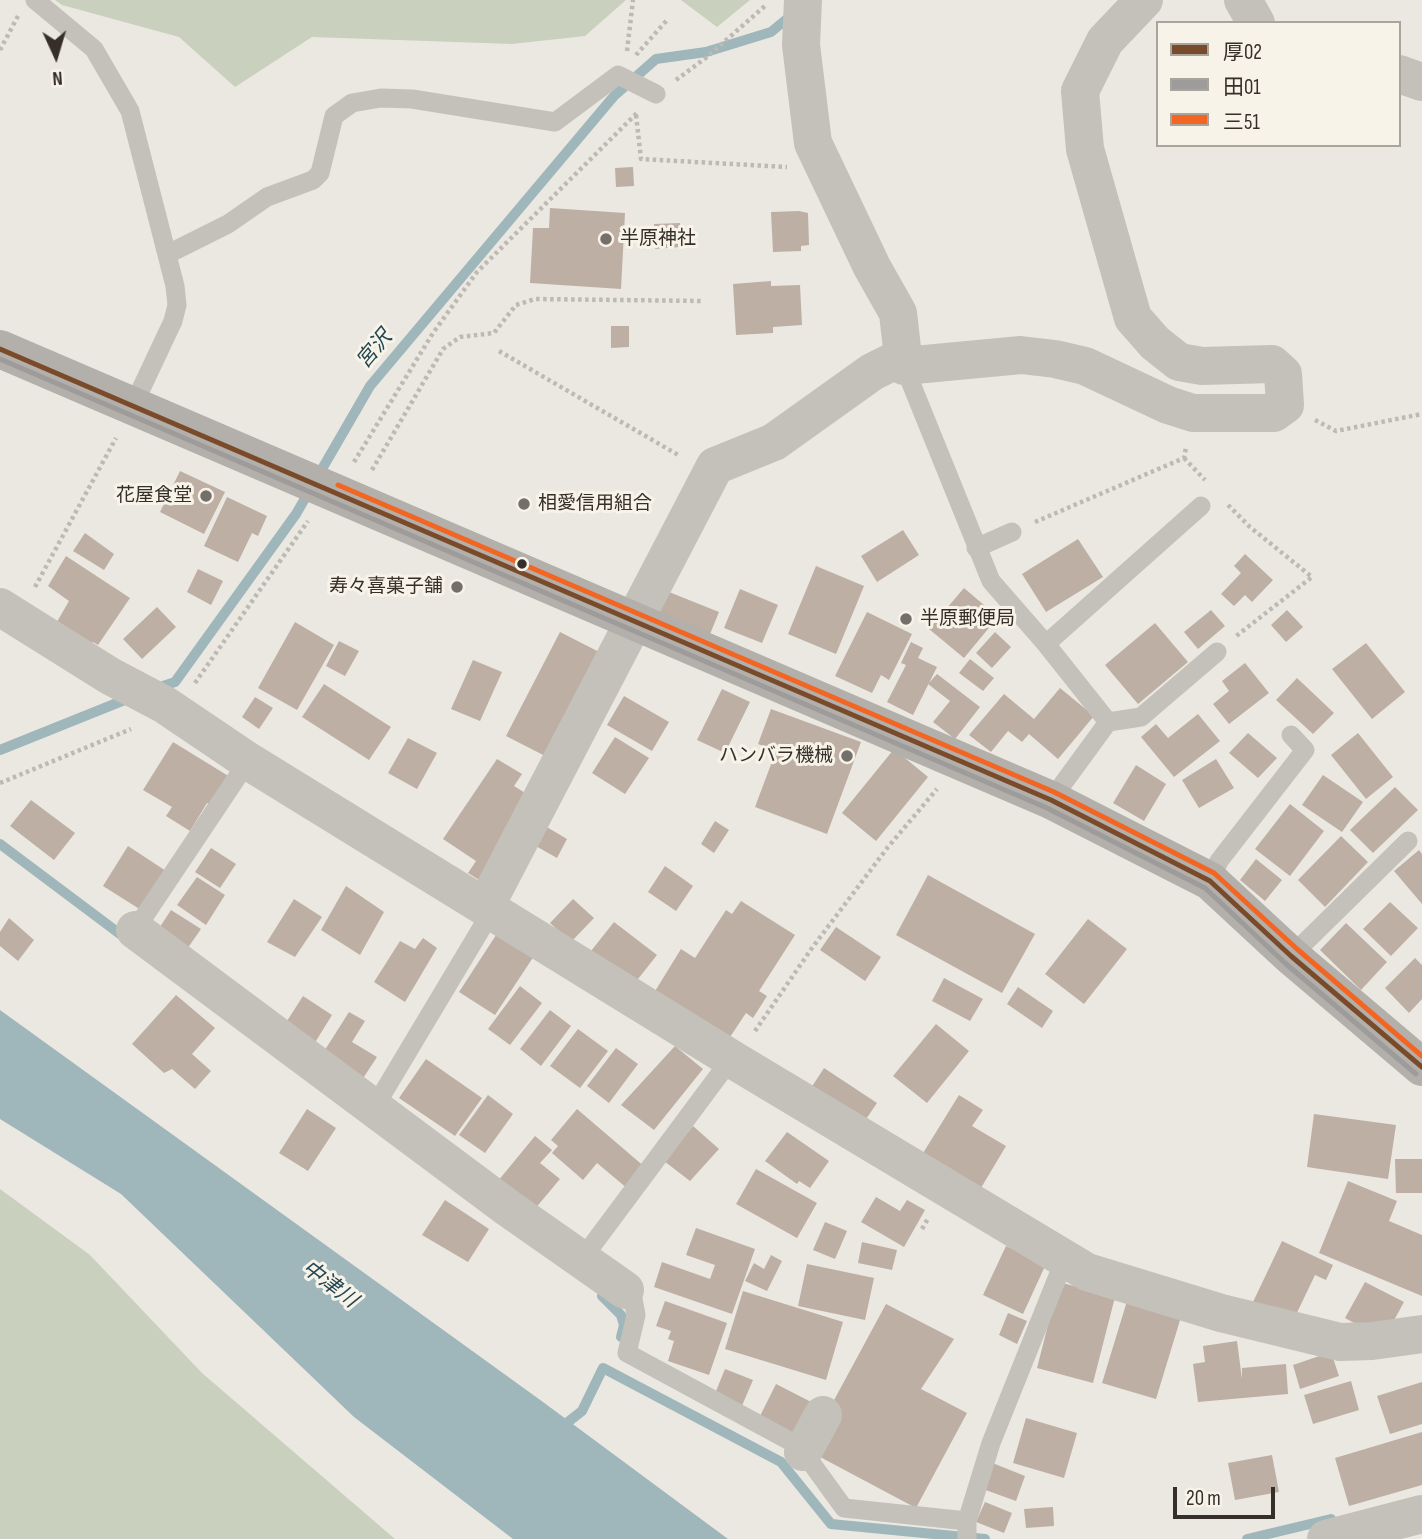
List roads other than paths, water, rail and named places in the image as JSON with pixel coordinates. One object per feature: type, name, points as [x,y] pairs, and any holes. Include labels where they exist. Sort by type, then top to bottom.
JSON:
[{"type":"main road","points":[[0,349],[1051,800],[1210,881],[1291,956],[1419,1058]]},
{"type":"street","points":[[803,0],[801,45],[813,143],[872,267],[898,313],[903,361]]},
{"type":"street","points":[[489,907],[715,466],[774,442],[872,372],[903,361],[1021,355],[1086,366],[1168,405],[1193,413],[1274,413],[1285,405],[1283,374],[1272,364],[1202,366],[1180,362],[1155,343],[1133,318],[1085,149],[1080,91],[1105,41],[1144,0]]},
{"type":"street","points":[[1243,0],[1255,21]]},
{"type":"street","points":[[1401,75],[1422,82]]},
{"type":"street","points":[[9,612],[110,676],[165,705],[248,761],[1064,1261],[1087,1272],[1221,1313],[1339,1342],[1373,1341],[1422,1334]]},
{"type":"street","points":[[135,930],[625,1290]]},
{"type":"street","points":[[803,1452],[823,1415]]},
{"type":"street","points":[[1326,1539],[1422,1514]]},
{"type":"lane","points":[[28,5],[94,49],[114,79],[130,111],[144,156],[177,304],[173,321],[133,406]]},
{"type":"lane","points":[[168,254],[228,224],[267,197],[313,180],[320,173],[334,116],[352,103],[381,98],[412,99],[555,122],[621,72],[656,94]]},
{"type":"lane","points":[[903,361],[991,581],[1108,722]]},
{"type":"lane","points":[[1046,644],[1200,506]]},
{"type":"lane","points":[[976,548],[1012,532]]},
{"type":"lane","points":[[1051,800],[1108,722],[1141,717],[1217,652]]},
{"type":"lane","points":[[1210,881],[1219,861],[1306,750],[1291,735]]},
{"type":"lane","points":[[135,930],[248,761]]},
{"type":"lane","points":[[1291,956],[1408,841]]},
{"type":"lane","points":[[374,1108],[489,907]]},
{"type":"lane","points":[[582,1259],[725,1067],[735,1061]]},
{"type":"lane","points":[[625,1290],[633,1299],[636,1315],[627,1353],[799,1446],[844,1508],[967,1530],[991,1443],[1064,1261]]},
{"type":"water","name":"中津川","points":[[0,1010],[728,1539],[513,1539],[354,1417],[121,1194],[0,1119]]},
{"type":"waterway","name":"宮沢","points":[[154,689],[175,682],[296,514],[370,386],[614,96],[656,59],[706,52],[771,32],[794,13]]},
{"type":"waterway","name":"宮沢","points":[[0,750],[132,697]]},
{"type":"waterway","points":[[0,844],[128,940]]},
{"type":"waterway","points":[[602,1296],[621,1315],[624,1325],[621,1337]]},
{"type":"waterway","points":[[559,1429],[582,1411],[603,1368],[781,1462],[831,1524],[985,1539]]},
{"type":"waterway","points":[[1247,1539],[1331,1519]]},
{"type":"place","name":"半原神社","points":[[606,239]]},
{"type":"place","name":"花屋食堂","points":[[206,496]]},
{"type":"place","name":"相愛信用組合","points":[[524,504]]},
{"type":"place","name":"寿々喜菓子舗","points":[[457,587]]},
{"type":"place","name":"半原郵便局","points":[[906,619]]},
{"type":"place","name":"ハンバラ機械","points":[[847,756]]}]
